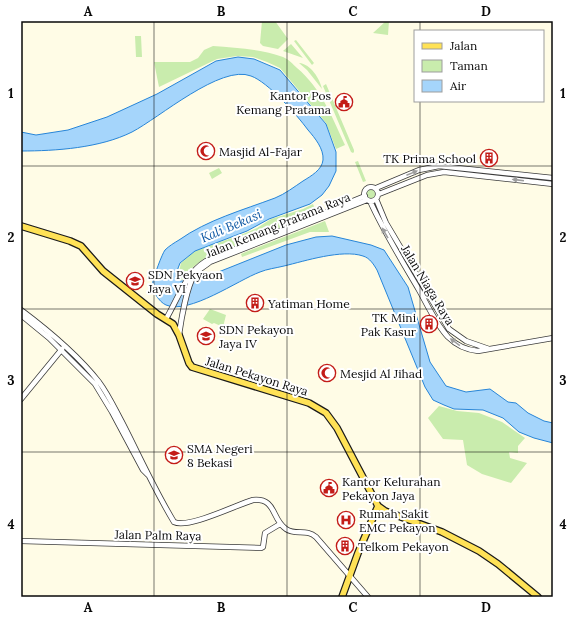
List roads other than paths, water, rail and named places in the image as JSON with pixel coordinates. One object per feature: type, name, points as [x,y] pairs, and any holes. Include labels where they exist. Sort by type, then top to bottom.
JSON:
[{"type":"main road","name":"Jalan Pekayon Raya","points":[[21,226],[70,241],[81,246],[103,271],[157,314],[173,324],[179,335],[189,363],[195,369],[296,398],[309,403],[326,413],[336,428],[378,506]]},
{"type":"main road","points":[[342,597],[378,506],[386,511],[442,532],[479,551],[498,564],[538,597]]},
{"type":"street","points":[[553,178],[439,166],[419,170],[376,188],[368,187],[365,192],[367,199],[376,199],[379,194],[427,175],[444,172],[553,184]]},
{"type":"street","points":[[376,188],[379,194]]},
{"type":"street","name":"Jalan Kemang Pratama Raya","points":[[179,335],[182,315],[193,278],[201,268],[210,262],[367,199]]},
{"type":"street","name":"Jalan Kemang Pratama Raya","points":[[166,319],[189,277],[200,265],[210,258],[367,199]]},
{"type":"street","name":"Jalan Niaga Raya","points":[[367,199],[381,226],[437,321],[448,337],[460,346],[470,350],[484,351],[553,338]]},
{"type":"street","name":"Jalan Niaga Raya","points":[[376,199],[386,223],[449,329],[466,341],[491,349]]},
{"type":"street","points":[[21,310],[47,330],[95,384],[174,522],[189,522],[238,505],[259,500],[266,501],[270,505],[280,524],[288,530],[292,532],[308,532],[313,534],[368,597]]},
{"type":"street","points":[[21,315],[63,348]]},
{"type":"street","points":[[173,324],[182,315]]},
{"type":"street","points":[[21,399],[63,348]]},
{"type":"street","name":"Jalan Palm Raya","points":[[21,541],[261,548],[263,547],[265,533],[280,524]]},
{"type":"water","name":"Kali Bekasi","points":[[238,57],[254,59],[280,70],[326,124],[336,152],[336,171],[329,186],[322,195],[310,204],[269,219],[247,231],[195,251],[180,263],[177,271],[177,277],[180,281],[187,281],[211,275],[286,245],[316,237],[332,236],[371,245],[384,250],[408,287],[430,362],[446,386],[466,392],[490,389],[508,402],[516,403],[528,413],[544,421],[553,423],[553,443],[519,432],[503,418],[483,410],[454,409],[433,400],[425,387],[377,270],[370,260],[363,256],[354,254],[334,255],[266,270],[200,301],[187,305],[176,307],[166,305],[158,298],[154,292],[153,281],[162,256],[168,247],[213,221],[275,198],[313,175],[321,167],[323,160],[322,152],[313,137],[297,116],[282,100],[258,79],[251,76],[238,74],[207,85],[190,94],[132,132],[106,142],[78,148],[21,151],[21,132],[36,135],[68,130],[107,117],[157,94],[216,61]]},
{"type":"place","name":"Kantor Pos Kemang Pratama","points":[[344,102]]},
{"type":"place","name":"Masjid Al-Fajar","points":[[206,151]]},
{"type":"place","name":"TK Prima School","points":[[489,158]]},
{"type":"place","name":"SDN Pekyaon Jaya VI","points":[[135,281]]},
{"type":"place","name":"Yatiman Home","points":[[255,303]]},
{"type":"place","name":"TK Mini Pak Kasur","points":[[429,324]]},
{"type":"place","name":"SDN Pekayon Jaya IV","points":[[206,336]]},
{"type":"place","name":"Mesjid Al Jihad","points":[[327,373]]},
{"type":"place","name":"SMA Negeri 8 Bekasi","points":[[174,455]]},
{"type":"place","name":"Kantor Kelurahan Pekayon Jaya","points":[[329,488]]},
{"type":"place","name":"Rumah Sakit EMC Pekayon","points":[[346,520]]},
{"type":"place","name":"Telkom Pekayon","points":[[345,546]]}]
